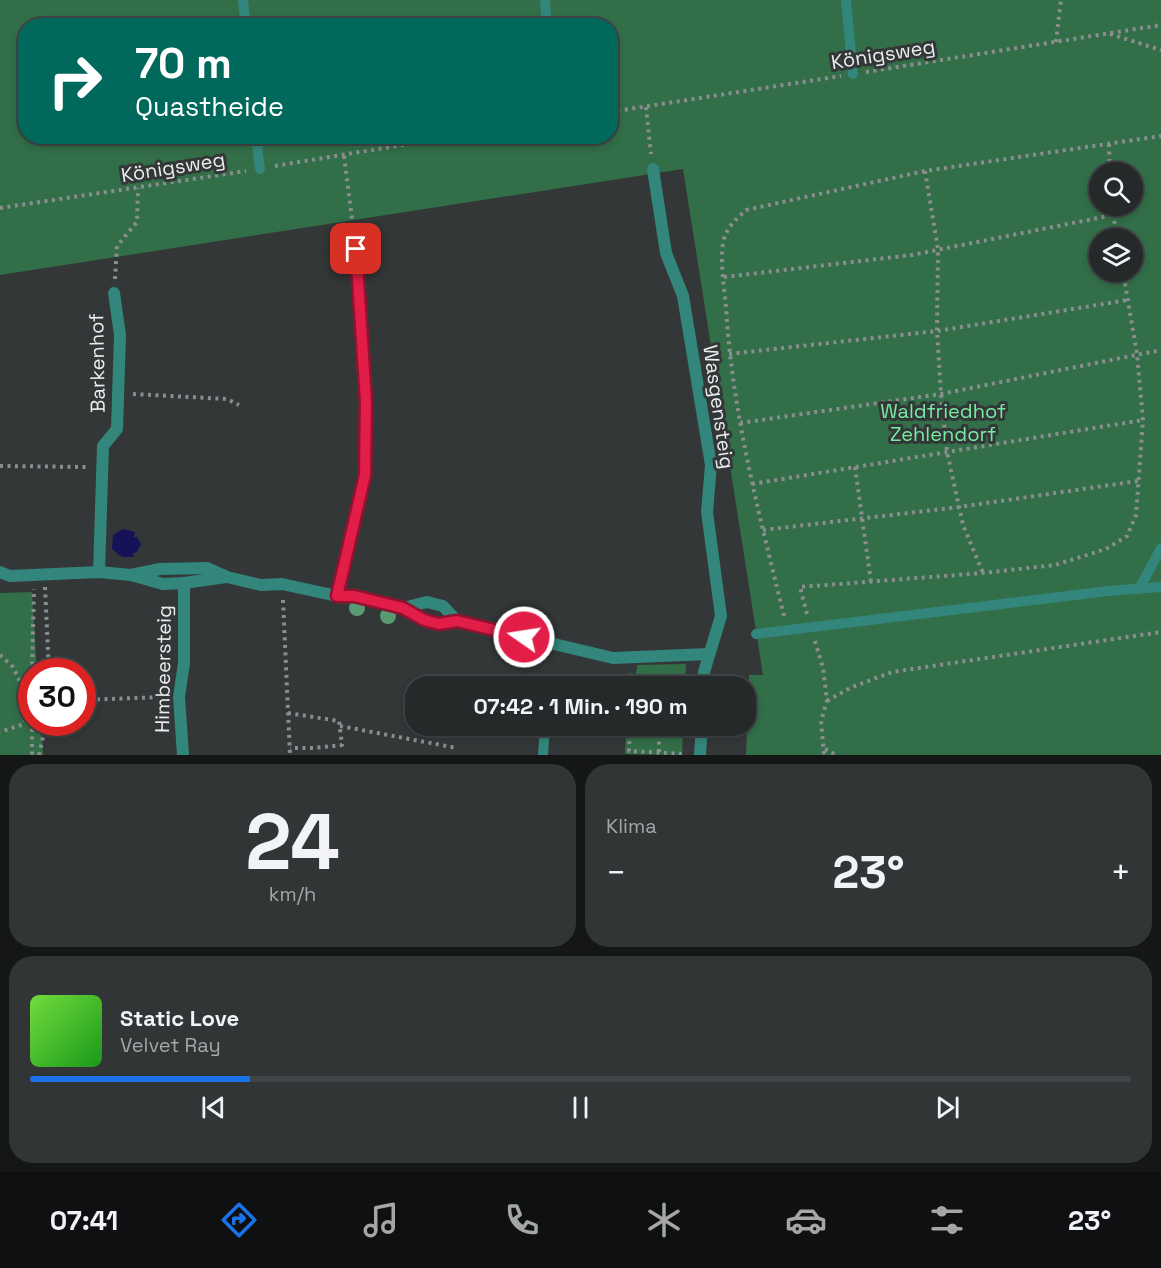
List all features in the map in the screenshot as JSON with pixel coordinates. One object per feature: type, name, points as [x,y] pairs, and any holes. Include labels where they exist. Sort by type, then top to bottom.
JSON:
[{"type":"street","name":"Wasgensteig","points":[[653,169],[666,253],[682,296],[711,465],[706,512],[721,616],[704,676]]},
{"type":"street","points":[[337,596],[365,475],[366,402],[356,249]]},
{"type":"street","name":"Barkenhof","points":[[99,572],[103,446],[117,429],[120,335],[114,293]]},
{"type":"street","points":[[131,575],[160,570],[207,568],[227,577],[261,585],[282,584],[337,596],[354,596],[403,608],[424,620],[439,624],[457,621],[613,658],[709,654]]},
{"type":"street","points":[[3,576],[99,572],[131,575],[163,584],[227,577]]},
{"type":"street","name":"Himbeersteig","points":[[183,755],[179,697],[184,663],[184,583]]},
{"type":"street","points":[[403,608],[427,602],[443,606],[457,621]]},
{"type":"street","points":[[700,755],[701,736]]},
{"type":"lane","points":[[243,0],[245,18]]},
{"type":"lane","points":[[545,0],[546,18]]},
{"type":"lane","points":[[846,0],[853,74]]},
{"type":"lane","points":[[257,144],[260,169]]},
{"type":"lane","points":[[1139,589],[1161,548]]},
{"type":"lane","points":[[756,634],[1161,587]]},
{"type":"lane","points":[[543,755],[544,736]]},
{"type":"path","points":[[1056,42],[1061,0]]},
{"type":"path","name":"Königsweg","points":[[618,111],[1161,25]]},
{"type":"path","points":[[1109,33],[1161,50]]},
{"type":"path","points":[[646,108],[653,169]]},
{"type":"path","points":[[787,630],[752,484],[729,354],[721,262],[724,241],[730,225],[746,210],[925,171],[1161,136]]},
{"type":"path","name":"Königsweg","points":[[0,208],[412,144]]},
{"type":"path","points":[[1109,144],[1110,162]]},
{"type":"path","points":[[344,156],[356,249]]},
{"type":"path","points":[[925,171],[938,249],[937,331],[947,452],[963,525],[983,573]]},
{"type":"path","points":[[114,293],[117,246],[137,222],[138,188]]},
{"type":"path","points":[[724,277],[912,255],[1108,216]]},
{"type":"path","points":[[824,755],[821,721],[827,701],[823,668],[800,587],[1055,565],[1106,549],[1127,536],[1136,515],[1143,420],[1137,354],[1125,282]]},
{"type":"path","points":[[729,354],[937,331],[1128,300]]},
{"type":"path","points":[[740,423],[941,394],[1161,350]]},
{"type":"path","points":[[135,394],[227,399],[239,405]]},
{"type":"path","points":[[752,484],[1143,420]]},
{"type":"path","points":[[0,466],[79,467]]},
{"type":"path","points":[[855,467],[871,582]]},
{"type":"path","points":[[763,530],[959,507],[1138,481]]},
{"type":"path","points":[[33,658],[39,575]]},
{"type":"path","points":[[39,575],[48,658]]},
{"type":"path","points":[[282,584],[290,755]]},
{"type":"path","points":[[827,701],[850,688],[892,672],[1161,632]]},
{"type":"path","points":[[0,655],[13,667],[18,677]]},
{"type":"path","points":[[96,700],[179,697]]},
{"type":"path","points":[[288,713],[339,720],[342,745],[290,748]]},
{"type":"path","points":[[0,732],[18,726]]},
{"type":"path","points":[[340,726],[457,748]]},
{"type":"path","points":[[32,736],[32,755]]},
{"type":"path","points":[[39,755],[43,736]]},
{"type":"path","points":[[630,736],[629,751],[685,754]]},
{"type":"path","points":[[659,736],[659,752]]},
{"type":"path","points":[[825,749],[836,755]]},
{"type":"green space","name":"Waldfriedhof Zehlendorf","points":[[0,0],[1161,0],[1161,755],[746,755],[747,736],[756,736],[756,676],[749,675],[763,675],[683,169],[0,275]]},
{"type":"green space","points":[[32,592],[36,658],[18,658],[18,736],[42,736],[43,755],[0,755],[0,593]]},
{"type":"green space","points":[[686,664],[685,676],[628,676],[628,673],[636,674],[637,665]]},
{"type":"green space","points":[[626,736],[683,736],[682,755],[625,754]]},
{"type":"shaded area","points":[[123,529],[135,532],[134,537],[137,537],[141,544],[137,552],[133,553],[134,557],[122,557],[112,549],[113,535]]},
{"type":"route","points":[[356,249],[366,402],[365,475],[337,596],[354,596],[403,608],[424,620],[439,624],[457,621],[524,637]]}]
